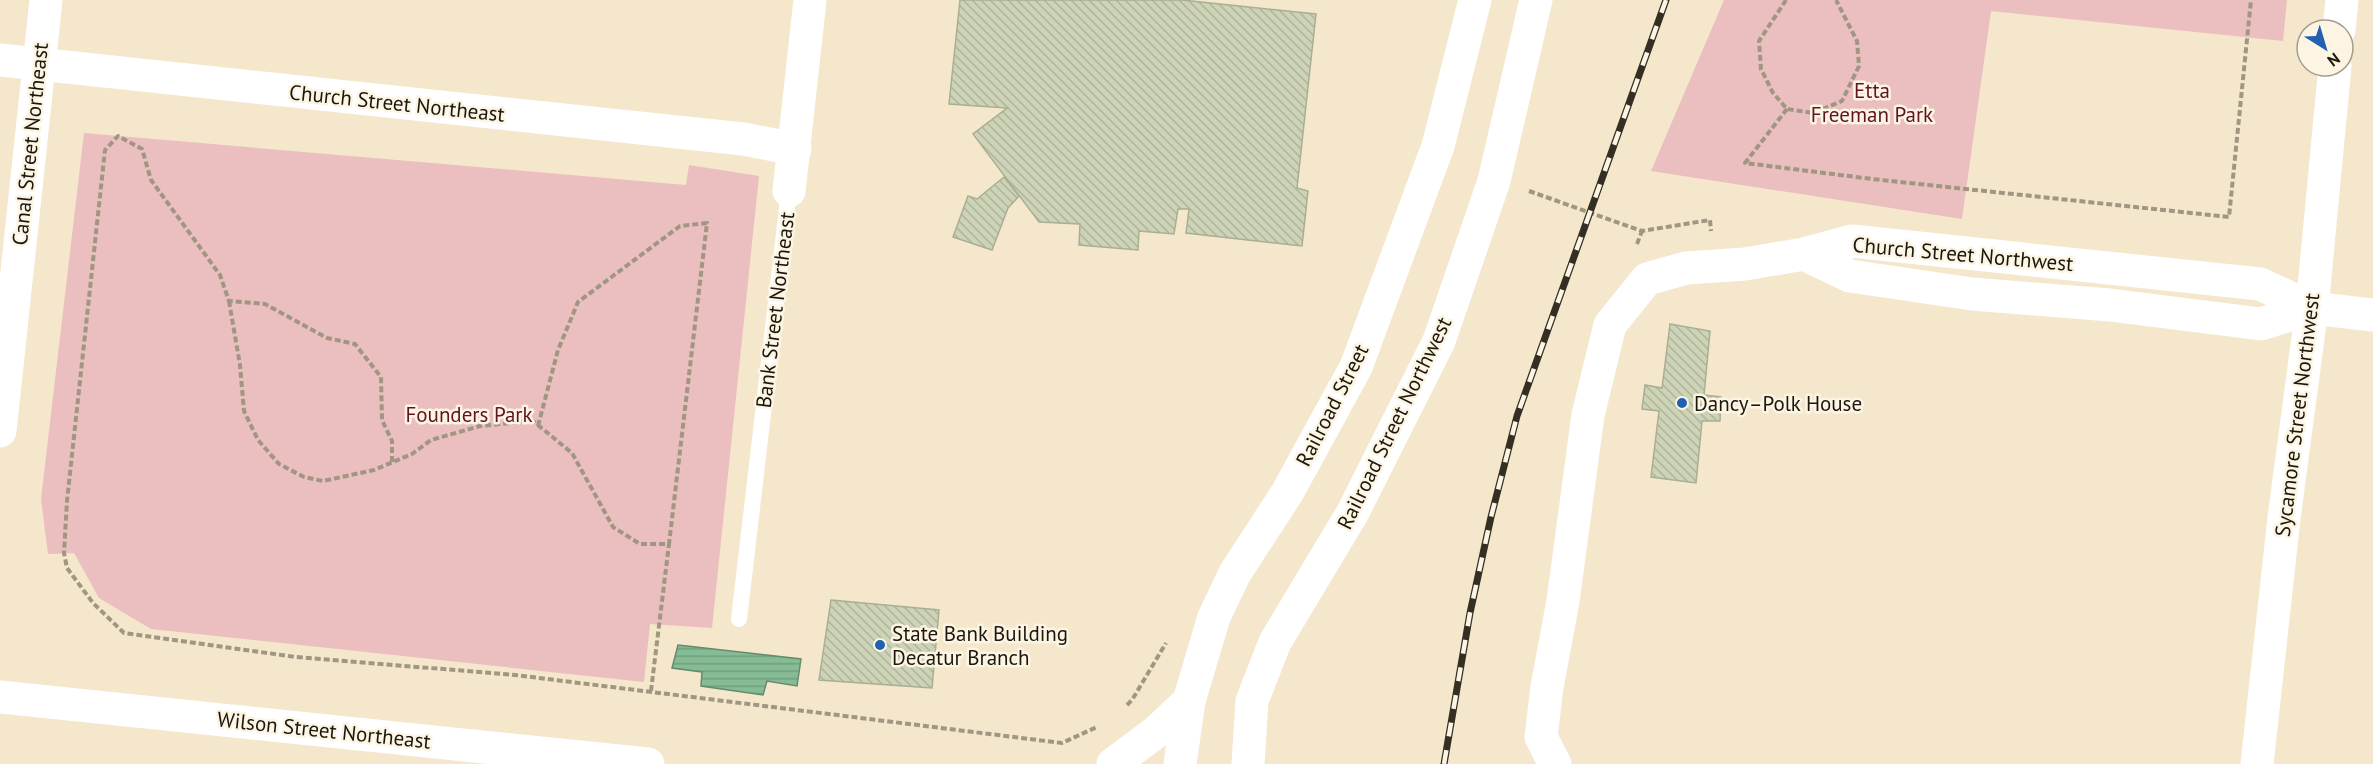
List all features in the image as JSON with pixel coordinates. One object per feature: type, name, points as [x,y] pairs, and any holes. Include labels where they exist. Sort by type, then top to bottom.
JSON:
[{"type":"main road","name":"Canal Street Northeast","points":[[0,431],[37,65],[46,0]]},
{"type":"main road","name":"Bank Street Northeast","points":[[789,190],[810,0]]},
{"type":"main road","name":"Railroad Street","points":[[1180,764],[1189,701],[1214,617],[1235,573],[1287,493],[1356,367],[1438,146],[1475,0]]},
{"type":"main road","name":"Railroad Street Northwest","points":[[1248,764],[1252,701],[1275,642],[1353,512],[1439,341],[1494,182],[1536,0]]},
{"type":"main road","points":[[2340,18],[2342,0]]},
{"type":"main road","name":"Church Street Northeast","points":[[0,60],[731,138],[795,149]]},
{"type":"main road","name":"Sycamore Street Northwest","points":[[2257,764],[2284,518],[2312,308],[2334,78]]},
{"type":"main road","name":"Church Street Northwest","points":[[1555,764],[1541,737],[1547,687],[1563,602],[1588,415],[1610,325],[1647,279],[1686,268],[1745,264],[1804,254],[1852,241],[2260,284],[2312,308],[2373,315]]},
{"type":"main road","name":"Wilson Street Northeast","points":[[0,697],[648,764]]},
{"type":"main road","points":[[1113,764],[1156,732],[1189,701]]},
{"type":"lane","name":"Bank Street Northeast","points":[[739,619],[789,190]]},
{"type":"path","points":[[1786,0],[1759,41],[1761,69],[1773,93],[1787,108],[1813,113],[1842,102],[1859,66],[1857,41],[1836,0]]},
{"type":"path","points":[[1787,108],[1745,163],[1872,179],[2229,217],[2251,0]]},
{"type":"path","points":[[669,544],[640,544],[613,527],[572,453],[533,421],[480,426],[431,440],[412,454],[374,470],[323,481],[304,477],[279,464],[258,440],[244,411],[240,365],[230,301],[220,275],[151,180],[142,149],[118,136],[105,150],[68,489],[64,553],[67,568],[93,603],[124,633],[296,657],[515,675],[1062,743],[1106,723]]},
{"type":"path","points":[[1526,190],[1632,227]]},
{"type":"path","points":[[538,426],[558,350],[578,302],[680,226],[707,223],[651,691]]},
{"type":"path","points":[[230,301],[266,304],[327,338],[355,344],[381,377],[382,420],[392,441],[392,462]]},
{"type":"path","points":[[1124,708],[1132,700],[1167,642]]},
{"type":"green space","name":"Etta Freeman Park","points":[[1724,0],[2287,0],[2283,41],[1991,11],[1962,219],[1651,171]]},
{"type":"green space","name":"Founders Park","points":[[84,133],[686,185],[689,165],[759,176],[712,628],[650,624],[644,682],[151,629],[99,598],[74,553],[48,554],[41,499]]},
{"type":"shaded area","points":[[678,645],[801,659],[797,686],[767,681],[763,695],[701,686],[702,672],[672,668]]},
{"type":"building","points":[[960,0],[1182,0],[1316,14],[1297,188],[1308,191],[1302,246],[1186,233],[1189,209],[1178,209],[1174,234],[1139,231],[1138,250],[1079,245],[1080,224],[1039,222],[973,134],[1007,108],[949,104]]},
{"type":"building","points":[[1004,177],[1019,196],[1008,208],[992,250],[953,237],[968,196],[977,199]]},
{"type":"building","name":"Dancy–Polk House","points":[[1670,324],[1710,331],[1704,395],[1721,397],[1720,421],[1702,421],[1696,483],[1651,477],[1659,411],[1642,409],[1645,385],[1662,388]]},
{"type":"building","name":"State Bank Building Decatur Branch","points":[[831,600],[939,610],[932,688],[819,680]]},
{"type":"railway","points":[[1444,764],[1470,613],[1491,517],[1517,416],[1666,0]]},
{"type":"place","name":"Dancy–Polk House","points":[[1682,403]]},
{"type":"place","name":"State Bank Building Decatur Branch","points":[[880,645]]}]
